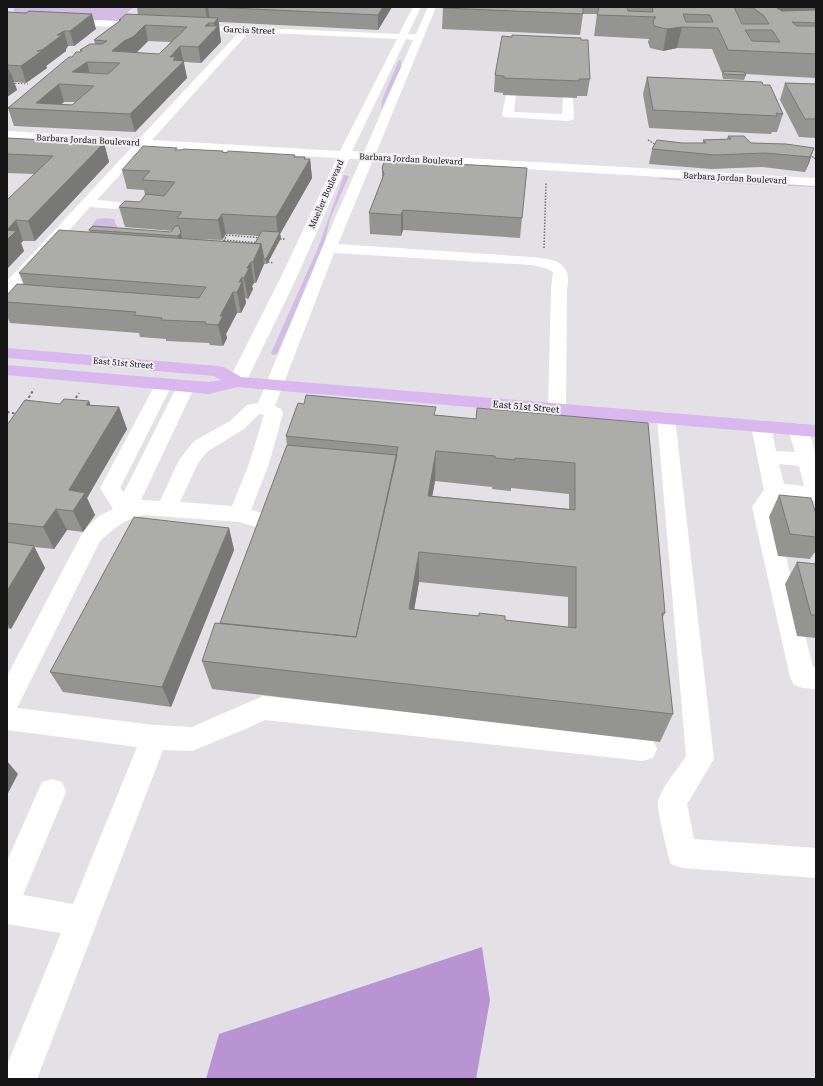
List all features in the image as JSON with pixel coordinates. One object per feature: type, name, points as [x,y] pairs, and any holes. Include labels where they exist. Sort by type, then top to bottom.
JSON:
[{"type":"main road","name":"East 51st Street","points":[[7,353],[218,371],[236,382]]},
{"type":"main road","name":"East 51st Street","points":[[15,371],[209,388],[236,382],[807,430]]},
{"type":"street","name":"Mueller Boulevard","points":[[236,382],[288,278],[342,160],[417,7]]},
{"type":"street","points":[[265,408],[366,161],[432,7]]},
{"type":"street","points":[[8,12],[9,22],[158,26]]},
{"type":"street","points":[[75,23],[88,13]]},
{"type":"street","points":[[109,33],[130,16]]},
{"type":"street","name":"Garcia Street","points":[[180,27],[419,38]]},
{"type":"street","points":[[7,290],[246,30]]},
{"type":"street","points":[[511,95],[508,115],[568,118],[568,98]]},
{"type":"street","name":"Barbara Jordan Boulevard","points":[[7,135],[139,148]]},
{"type":"street","name":"Barbara Jordan Boulevard","points":[[7,145],[139,148],[342,160],[816,182]]},
{"type":"street","name":"Barbara Jordan Boulevard","points":[[366,161],[816,192]]},
{"type":"street","points":[[88,203],[114,205]]},
{"type":"street","points":[[330,248],[532,261],[545,263],[560,271],[557,409]]},
{"type":"street","points":[[125,511],[110,488],[163,385]]},
{"type":"street","points":[[125,511],[186,386]]},
{"type":"street","points":[[167,508],[189,460],[201,446],[237,425],[254,409],[265,408],[274,413],[267,442],[254,481],[239,514]]},
{"type":"street","points":[[666,418],[700,758],[672,802],[682,853],[816,864]]},
{"type":"street","points":[[761,426],[775,491],[764,508],[803,677],[816,678]]},
{"type":"street","points":[[775,491],[816,493],[807,460],[807,430]]},
{"type":"street","points":[[768,457],[807,460]]},
{"type":"street","points":[[7,702],[92,536],[107,522],[125,511],[144,507],[239,514],[270,523]]},
{"type":"street","points":[[7,718],[154,737],[192,740],[264,708],[642,749]]},
{"type":"street","points":[[19,1079],[154,737]]},
{"type":"street","points":[[7,896],[52,792]]},
{"type":"street","points":[[7,908],[81,921]]},
{"type":"path","points":[[11,83],[28,84]]},
{"type":"path","points":[[648,140],[658,146]]},
{"type":"path","points":[[806,157],[814,157],[816,161]]},
{"type":"path","points":[[544,254],[546,183]]},
{"type":"path","points":[[220,246],[227,235],[262,238]]},
{"type":"path","points":[[232,246],[239,236]]},
{"type":"path","points":[[244,247],[251,237]]},
{"type":"path","points":[[280,239],[285,239]]},
{"type":"path","points":[[216,242],[236,241],[259,243]]},
{"type":"path","points":[[268,262],[273,262]]},
{"type":"path","points":[[25,402],[37,386]]},
{"type":"path","points":[[70,406],[81,389]]},
{"type":"path","points":[[18,414],[22,408]]},
{"type":"path","points":[[7,412],[25,414]]},
{"type":"shaded area","points":[[13,7],[134,7],[117,21],[16,18]]},
{"type":"shaded area","points":[[399,60],[401,60],[401,67],[381,110],[382,100]]},
{"type":"shaded area","points":[[344,175],[349,176],[330,219],[323,248],[277,354],[273,355],[271,353],[318,248]]},
{"type":"shaded area","points":[[658,179],[816,185],[816,187]]},
{"type":"shaded area","points":[[97,219],[114,219],[118,229],[87,231]]},
{"type":"shaded area","points":[[482,947],[490,1000],[476,1079],[206,1079],[219,1034]]},
{"type":"building","points":[[211,7],[383,7],[378,15]]},
{"type":"building","points":[[583,7],[583,14],[443,8]]},
{"type":"building","points":[[599,7],[627,7],[628,11],[653,12],[652,7],[734,7],[785,7],[777,8],[782,11],[816,10],[816,23],[792,22],[797,26],[816,26],[816,54],[728,50],[718,28],[682,27],[667,29],[654,26],[653,21],[656,17],[597,15]],"holes":[[[734,7],[753,8],[764,16],[769,24],[742,24]],[[683,14],[710,15],[713,22],[686,22]],[[745,30],[772,30],[780,42],[752,41]]]},
{"type":"building","points":[[29,11],[92,14],[70,31],[64,31],[57,35],[62,35],[42,50],[37,51],[42,51],[21,66],[7,65],[7,12],[26,13]]},
{"type":"building","points":[[126,14],[218,18],[214,23],[209,23],[205,26],[218,26],[198,47],[180,46],[170,57],[176,57],[173,60],[184,61],[130,114],[8,108],[69,57],[72,57],[76,52],[82,51],[80,50],[90,44],[102,44],[107,41],[94,40],[121,20],[119,20]],"holes":[[[145,25],[187,27],[159,54],[112,51],[124,41],[133,37]],[[87,62],[120,63],[108,74],[72,72]],[[59,84],[94,86],[72,105],[36,103]]]},
{"type":"building","points":[[512,35],[581,38],[581,40],[588,40],[590,79],[579,79],[579,81],[504,78],[504,76],[495,75],[502,36],[512,37]]},
{"type":"building","points":[[723,71],[744,72],[746,75],[724,74]]},
{"type":"building","points":[[647,77],[762,82],[763,85],[770,85],[783,114],[776,113],[777,116],[653,110]]},
{"type":"building","points":[[785,83],[816,84],[816,119],[805,119]]},
{"type":"building","points":[[728,136],[744,136],[751,143],[786,144],[814,148],[810,157],[765,153],[715,155],[652,149],[657,140],[682,143],[706,143],[703,140],[731,139]]},
{"type":"building","points":[[7,138],[104,143],[28,221],[16,220],[7,230],[7,200],[53,156],[7,154]]},
{"type":"building","points":[[143,146],[177,148],[175,150],[183,149],[223,151],[222,152],[227,153],[228,151],[295,155],[294,157],[305,157],[304,159],[310,159],[276,217],[222,214],[218,220],[177,218],[182,212],[119,207],[125,201],[140,202],[146,194],[164,196],[175,182],[142,180],[150,171],[122,170]]},
{"type":"building","points":[[385,160],[527,168],[522,218],[403,210],[401,215],[369,213],[384,174],[382,168]]},
{"type":"building","points":[[93,226],[171,232],[175,226],[179,226],[181,233],[178,236],[89,230]]},
{"type":"building","points":[[7,230],[16,231],[7,240]]},
{"type":"building","points":[[59,230],[261,244],[253,262],[251,262],[247,268],[249,268],[244,278],[242,277],[239,282],[242,282],[237,292],[233,292],[220,316],[223,316],[218,325],[205,324],[206,322],[161,320],[162,318],[134,315],[136,312],[7,302],[7,295],[17,284],[199,298],[206,287],[19,273]]},
{"type":"building","points":[[262,231],[280,232],[266,259],[264,259],[261,244],[255,243]]},
{"type":"building","points":[[306,395],[436,407],[434,415],[476,419],[477,408],[648,423],[665,613],[662,613],[673,714],[202,661],[215,623],[356,637],[398,447],[286,436],[298,403],[304,404]],"holes":[[[436,451],[495,456],[495,458],[515,460],[515,458],[575,463],[575,510],[428,496]],[[419,552],[576,567],[576,628],[505,620],[505,616],[479,613],[479,616],[409,609]]]},
{"type":"building","points":[[64,399],[89,401],[86,405],[119,407],[69,490],[85,493],[73,511],[56,509],[43,527],[7,523],[7,425],[25,400],[60,404]]},
{"type":"building","points":[[287,445],[397,455],[356,637],[220,623]]},
{"type":"building","points":[[779,495],[811,498],[816,514],[816,537],[790,534]]},
{"type":"building","points":[[134,517],[229,528],[162,687],[50,672]]},
{"type":"building","points":[[7,542],[34,546],[7,591]]},
{"type":"building","points":[[797,562],[816,564],[816,615],[811,615]]}]
